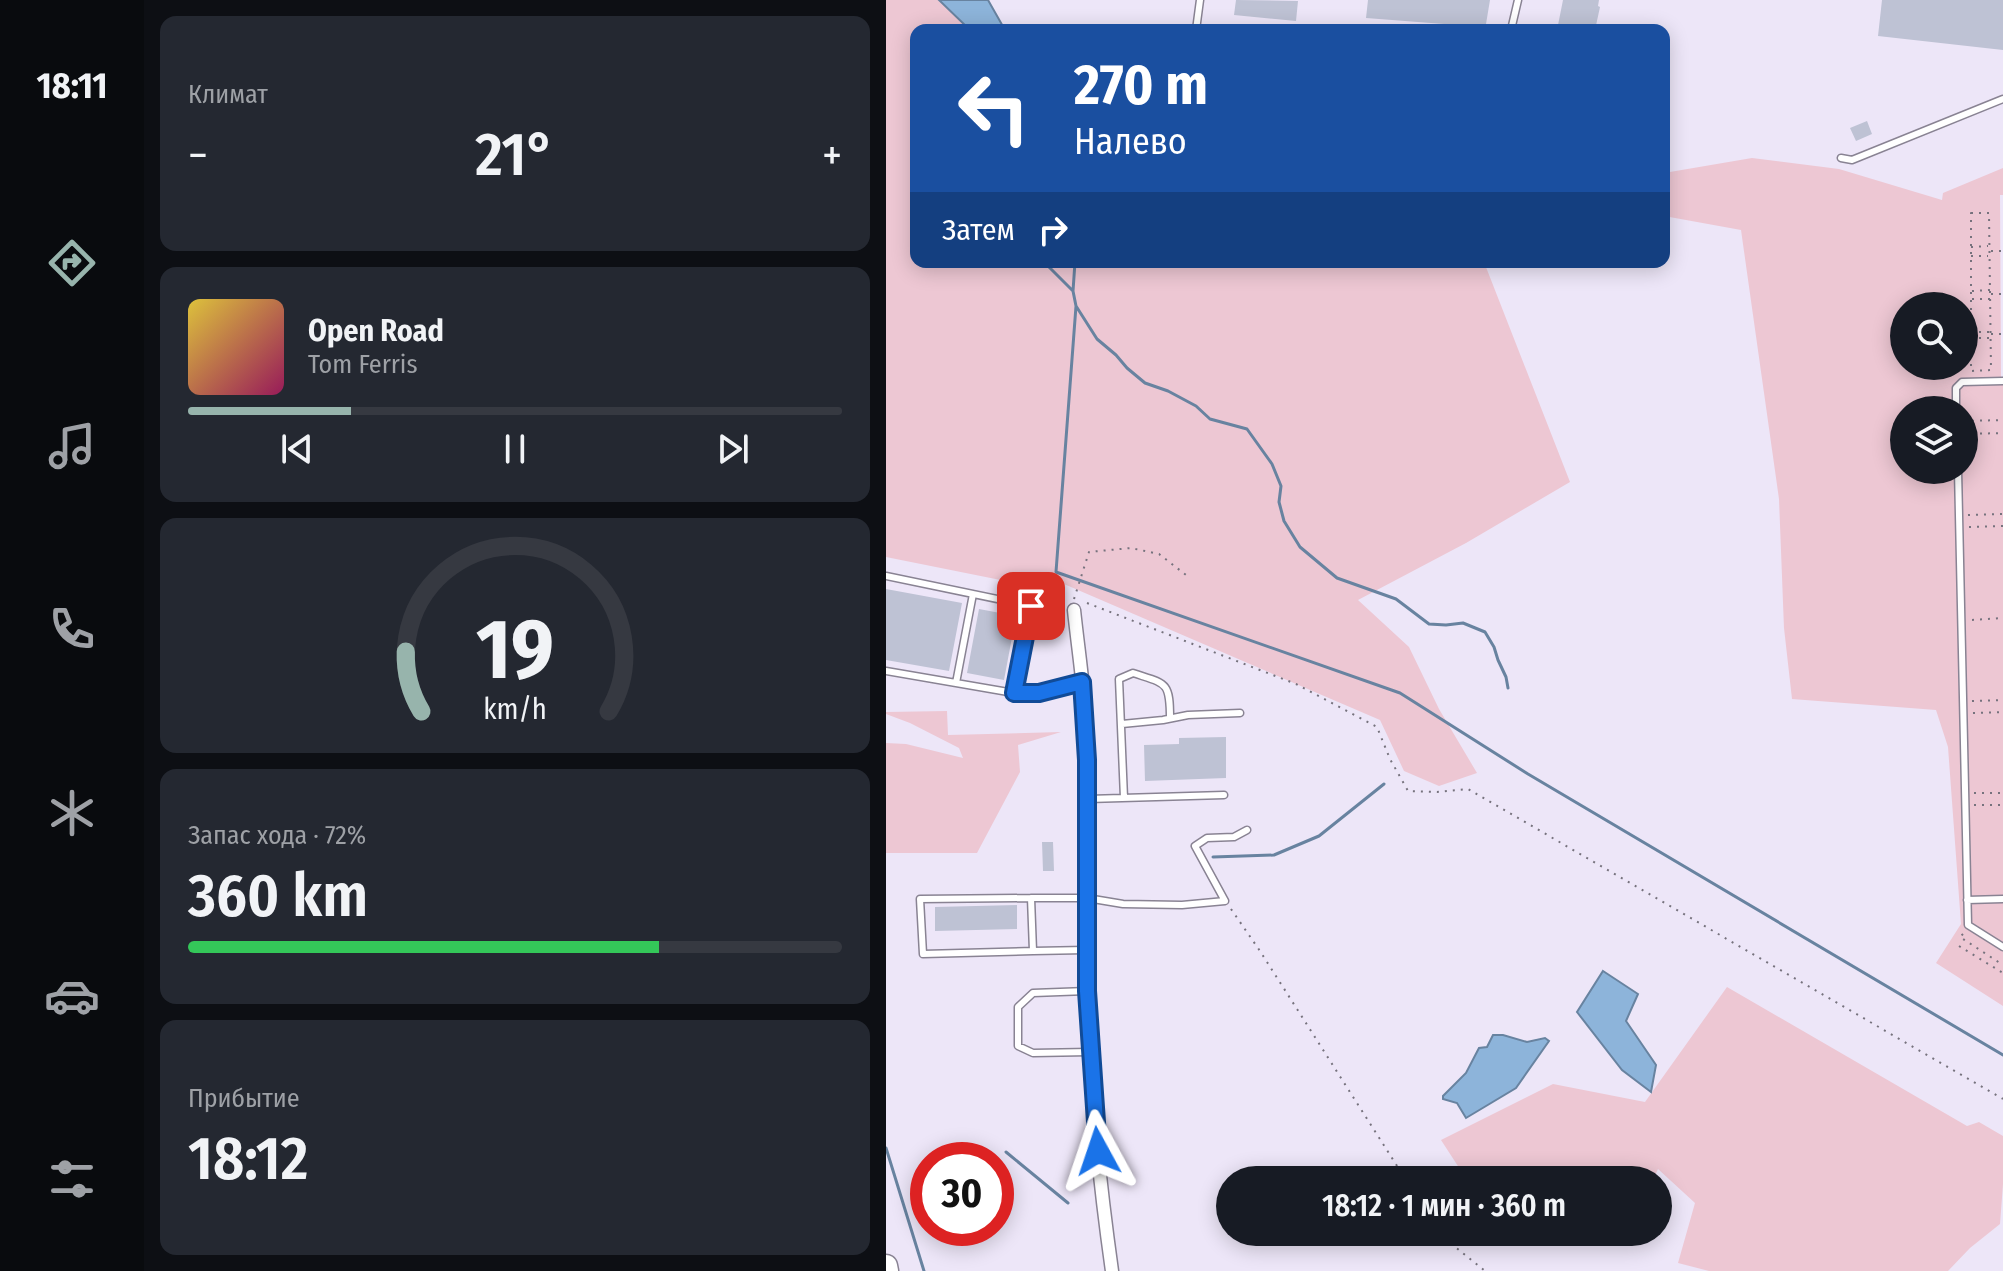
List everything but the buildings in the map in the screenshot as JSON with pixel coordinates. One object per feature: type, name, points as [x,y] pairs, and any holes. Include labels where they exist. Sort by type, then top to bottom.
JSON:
[{"type":"street","points":[[1074,610],[1086,726],[1086,950],[1090,1052],[1103,1209],[1112,1271]]},
{"type":"lane","points":[[1197,24],[1200,0]]},
{"type":"lane","points":[[1512,24],[1518,0]]},
{"type":"lane","points":[[1841,158],[1852,160],[2003,99]]},
{"type":"lane","points":[[1956,396],[1956,388],[1962,382],[2003,381]]},
{"type":"lane","points":[[1958,484],[1968,925],[2003,947]]},
{"type":"lane","points":[[886,576],[1031,606],[1014,693]]},
{"type":"lane","points":[[956,683],[973,594]]},
{"type":"lane","points":[[886,671],[1014,693],[1039,693],[1082,682]]},
{"type":"lane","points":[[1124,798],[1119,679],[1133,673],[1163,683],[1170,694],[1170,718]]},
{"type":"lane","points":[[1122,724],[1188,715],[1240,713]]},
{"type":"lane","points":[[1088,799],[1224,795]]},
{"type":"lane","points":[[1086,950],[923,954],[920,899],[1087,898],[1123,904],[1182,905],[1225,901],[1195,846],[1207,838],[1234,837],[1247,830]]},
{"type":"lane","points":[[1031,898],[1033,951]]},
{"type":"lane","points":[[1967,900],[2003,899]]},
{"type":"lane","points":[[1087,991],[1033,993],[1018,1007],[1018,1046],[1033,1053],[1090,1052]]},
{"type":"path","points":[[1978,371],[1991,370],[1990,335],[1990,294],[1990,251],[1989,213],[1971,213],[1971,291],[1990,294],[2003,294]]},
{"type":"path","points":[[1971,247],[2003,251]]},
{"type":"path","points":[[1971,256],[1990,251]]},
{"type":"path","points":[[1978,297],[1990,294]]},
{"type":"path","points":[[1978,333],[1990,335]]},
{"type":"path","points":[[1978,337],[2003,334]]},
{"type":"path","points":[[1978,421],[2003,420]]},
{"type":"path","points":[[1978,434],[2003,433]]},
{"type":"path","points":[[1959,516],[2003,514]]},
{"type":"path","points":[[1959,527],[2003,526]]},
{"type":"path","points":[[1074,610],[1074,600],[1089,552],[1131,548],[1159,554],[1186,575]]},
{"type":"path","points":[[1087,603],[1296,684],[1377,727],[1408,791],[1468,789],[2003,1099]]},
{"type":"path","points":[[1962,620],[2003,618]]},
{"type":"path","points":[[1963,701],[2003,700]]},
{"type":"path","points":[[1963,713],[2003,712]]},
{"type":"path","points":[[1965,793],[2003,793]]},
{"type":"path","points":[[1965,805],[2003,805]]},
{"type":"path","points":[[1225,901],[1397,1166]]},
{"type":"path","points":[[1960,937],[2003,965]]},
{"type":"path","points":[[1959,946],[2003,973]]},
{"type":"path","points":[[1454,1246],[1485,1271]]},
{"type":"shaded area","points":[[886,0],[939,0],[964,24],[910,24],[910,268],[1486,268],[1570,482],[1466,543],[1358,600],[1409,647],[1439,709],[1477,773],[1439,786],[1404,771],[1380,720],[1050,578],[1051,590],[886,557]]},
{"type":"shaded area","points":[[1752,158],[1839,169],[1942,200],[1943,193],[2003,168],[2003,195],[2000,195],[2003,1006],[1936,963],[1961,924],[1948,747],[1936,710],[1792,699],[1784,628],[1779,499],[1741,230],[1670,217],[1670,172]]},
{"type":"shaded area","points":[[947,711],[948,735],[1061,732],[1018,745],[1020,772],[977,853],[886,853],[886,743],[906,744],[963,758],[959,748],[886,712]]},
{"type":"shaded area","points":[[1727,987],[1967,1126],[1979,1122],[2003,1136],[2000,1224],[1948,1271],[1709,1271],[1678,1263],[1695,1203],[1672,1182],[1672,1166],[1458,1166],[1441,1140],[1553,1084],[1645,1102]]},
{"type":"water","points":[[939,0],[988,0],[1002,24],[964,24]]},
{"type":"water","points":[[1603,971],[1638,994],[1626,1021],[1656,1065],[1651,1092],[1622,1070],[1577,1012]]},
{"type":"water","points":[[1493,1035],[1527,1042],[1545,1038],[1549,1041],[1516,1088],[1466,1118],[1457,1103],[1443,1099],[1443,1096],[1466,1073],[1479,1048],[1487,1047]]},
{"type":"waterway","points":[[1050,268],[1073,291]]},
{"type":"waterway","points":[[1075,268],[1073,291],[1076,306],[1097,339],[1127,368],[1145,383],[1196,406],[1210,419],[1247,429],[1272,464],[1281,486],[1279,502],[1284,521],[1300,547],[1337,578],[1396,599],[1429,624],[1463,623],[1485,632],[1494,647],[1508,688]]},
{"type":"waterway","points":[[1076,306],[1056,572],[1400,693],[1528,774],[2003,1055]]},
{"type":"waterway","points":[[1213,857],[1274,855],[1319,836],[1384,784]]},
{"type":"waterway","points":[[886,1148],[924,1271]]},
{"type":"waterway","points":[[1014,1159],[1068,1203]]},
{"type":"route","points":[[1031,606],[1014,693],[1039,693],[1082,682],[1088,799],[1087,991],[1098,1151]]}]
